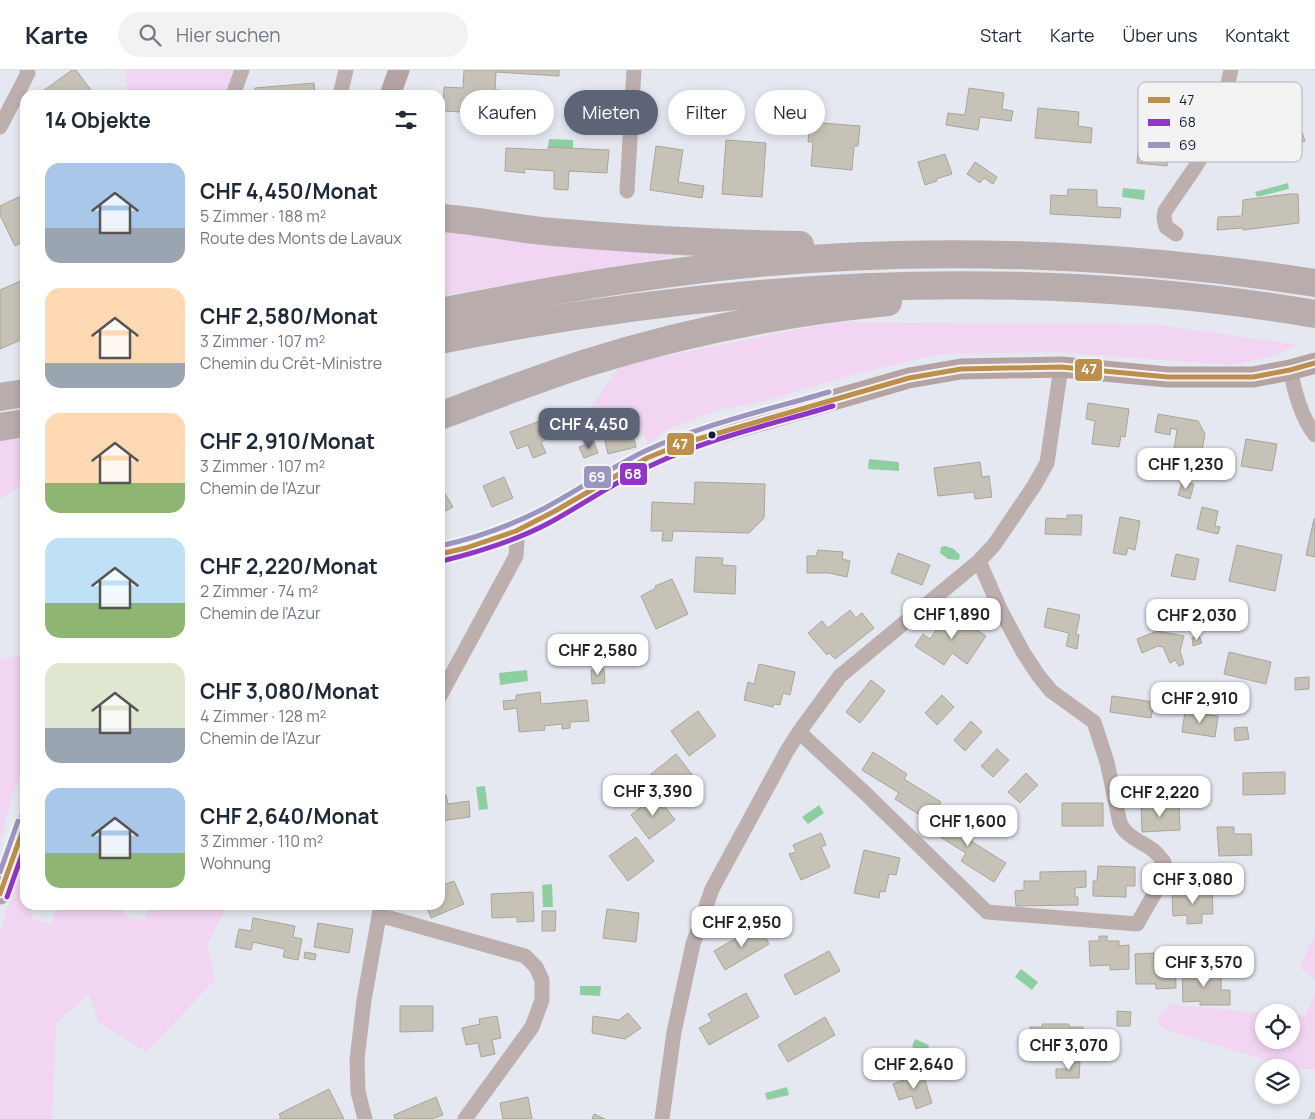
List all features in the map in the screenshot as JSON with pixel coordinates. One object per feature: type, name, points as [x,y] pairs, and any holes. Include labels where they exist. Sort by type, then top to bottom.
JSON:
[{"type":"highway","points":[[446,216],[526,229],[624,237],[782,245],[872,245],[1160,264],[1315,283]]},
{"type":"highway","points":[[445,311],[617,281],[732,266],[890,256],[1029,256]]},
{"type":"highway","points":[[445,339],[572,317],[729,296],[885,286],[972,284],[1121,290],[1196,297],[1315,314]]},
{"type":"highway","points":[[445,414],[584,364],[672,339],[723,328],[870,304],[1054,287]]},
{"type":"highway","points":[[0,397],[20,394]]},
{"type":"highway","points":[[0,427],[20,424]]},
{"type":"street","points":[[0,127],[20,90],[28,72],[27,70]]},
{"type":"street","points":[[235,90],[242,70]]},
{"type":"street","points":[[341,90],[346,70]]},
{"type":"street","points":[[392,90],[399,70]]},
{"type":"street","points":[[627,190],[634,70]]},
{"type":"street","points":[[1176,234],[1166,227],[1164,210],[1198,162]]},
{"type":"street","points":[[445,553],[466,548],[516,531],[555,511],[647,458],[684,443],[909,378],[961,369],[1061,367],[1168,377],[1252,377],[1315,363]]},
{"type":"street","points":[[662,1119],[674,1032],[693,944],[712,889],[798,732],[840,676],[979,561],[994,545],[1034,486],[1047,463],[1061,367]]},
{"type":"street","points":[[1290,370],[1304,416],[1315,435]]},
{"type":"street","points":[[445,687],[516,556],[516,531]]},
{"type":"street","points":[[798,732],[866,794],[987,912],[1137,924],[1161,882],[1164,862],[1155,851],[1130,837],[1123,829],[1120,823],[1107,762],[1094,722],[1051,691],[1038,675],[1022,652],[1000,609],[979,561]]},
{"type":"street","points":[[0,894],[20,838]]},
{"type":"street","points":[[365,1119],[358,1092],[357,1060],[364,1000],[380,910],[525,956],[536,967],[542,980],[542,1000],[532,1027],[465,1119]]},
{"type":"shaded area","points":[[126,70],[235,70],[228,90],[127,90]]},
{"type":"shaded area","points":[[549,139],[573,140],[573,149],[548,147]]},
{"type":"shaded area","points":[[1288,183],[1289,189],[1257,197],[1255,192]]},
{"type":"shaded area","points":[[1123,188],[1145,190],[1144,200],[1122,197]]},
{"type":"shaded area","points":[[445,226],[701,252],[445,295]]},
{"type":"shaded area","points":[[837,322],[1160,325],[1297,345],[1271,357],[1231,365],[1056,352],[938,354],[848,376],[768,400],[719,410],[667,429],[648,444],[631,408],[588,412],[620,365]]},
{"type":"shaded area","points":[[20,438],[20,486],[0,499],[0,441]]},
{"type":"shaded area","points":[[869,459],[899,462],[899,471],[868,469]]},
{"type":"shaded area","points":[[1152,463],[1170,466],[1168,475],[1151,472]]},
{"type":"shaded area","points":[[945,546],[954,549],[960,555],[959,560],[948,559],[940,553],[941,547]]},
{"type":"shaded area","points":[[0,655],[2,660],[20,655],[20,778],[13,793],[0,842]]},
{"type":"shaded area","points":[[527,670],[528,681],[500,685],[499,673]]},
{"type":"shaded area","points":[[485,786],[488,809],[479,810],[476,787]]},
{"type":"shaded area","points":[[819,805],[824,813],[808,824],[802,817]]},
{"type":"shaded area","points":[[17,877],[20,879],[20,910],[32,910],[32,919],[53,924],[54,912],[56,910],[123,910],[126,917],[144,920],[148,910],[225,910],[207,945],[215,980],[146,1052],[98,1022],[89,994],[56,1023],[52,1119],[0,1119],[0,934]]},
{"type":"shaded area","points":[[552,884],[553,907],[543,907],[542,885]]},
{"type":"shaded area","points":[[1315,933],[1315,980],[1300,968]]},
{"type":"shaded area","points":[[1021,969],[1038,982],[1032,990],[1015,977]]},
{"type":"shaded area","points":[[580,986],[601,986],[600,996],[580,995]]},
{"type":"shaded area","points":[[1315,994],[1315,1070],[1300,1068],[1300,1059],[1261,1059],[1164,1029],[1157,1019],[1170,1004],[1255,1012],[1255,1049],[1300,1049],[1300,1016],[1305,1016]]},
{"type":"shaded area","points":[[915,1039],[929,1045],[927,1052],[912,1047]]},
{"type":"shaded area","points":[[787,1087],[789,1095],[767,1100],[765,1093]]},
{"type":"building","points":[[72,70],[76,70],[91,90],[44,90]]},
{"type":"building","points":[[464,70],[559,70],[559,76],[496,72],[495,90],[460,90],[460,112],[445,111],[444,87],[463,88]]},
{"type":"building","points":[[314,83],[315,90],[255,90],[255,88]]},
{"type":"building","points":[[969,88],[1004,93],[1002,109],[1013,111],[1011,121],[980,117],[978,130],[946,125],[948,113],[965,115]]},
{"type":"building","points":[[1038,108],[1079,112],[1078,126],[1092,128],[1091,143],[1035,138]]},
{"type":"building","points":[[825,123],[860,126],[858,146],[854,146],[852,170],[811,166],[813,142],[808,142],[809,135],[825,135]]},
{"type":"building","points":[[726,140],[766,143],[762,197],[722,194]]},
{"type":"building","points":[[656,146],[683,150],[678,182],[704,186],[702,198],[650,190]]},
{"type":"building","points":[[548,147],[609,150],[607,173],[569,171],[568,190],[554,189],[554,171],[524,169],[525,173],[505,171],[506,148],[548,150]]},
{"type":"building","points":[[1138,152],[1138,162],[1167,162],[1167,166],[1137,163]]},
{"type":"building","points":[[945,154],[952,174],[925,185],[918,162]]},
{"type":"building","points":[[975,162],[997,177],[993,184],[984,178],[980,183],[967,174]]},
{"type":"building","points":[[1068,189],[1097,190],[1097,207],[1121,208],[1120,218],[1050,214],[1051,195],[1067,196]]},
{"type":"building","points":[[1298,194],[1299,223],[1243,230],[1242,228],[1217,230],[1218,217],[1242,216],[1243,200]]},
{"type":"building","points":[[20,196],[20,244],[15,246],[0,215],[0,206]]},
{"type":"building","points":[[20,281],[20,340],[0,349],[0,290]]},
{"type":"building","points":[[1088,403],[1129,409],[1125,437],[1121,436],[1119,447],[1092,444],[1095,421],[1086,419]]},
{"type":"building","points":[[1158,414],[1198,421],[1205,434],[1200,460],[1173,455],[1177,430],[1171,428],[1170,435],[1155,432]]},
{"type":"building","points":[[540,421],[547,439],[541,442],[546,453],[533,458],[528,445],[517,449],[510,432]]},
{"type":"building","points":[[632,430],[636,447],[608,454],[604,437]]},
{"type":"building","points":[[1246,439],[1277,444],[1272,471],[1241,466]]},
{"type":"building","points":[[594,442],[598,453],[584,458],[579,447]]},
{"type":"building","points":[[980,462],[982,477],[989,476],[992,497],[975,499],[974,492],[938,496],[934,468]]},
{"type":"building","points":[[504,477],[513,498],[492,507],[483,486]]},
{"type":"building","points":[[695,482],[765,484],[764,518],[749,533],[673,531],[672,541],[662,541],[663,531],[651,531],[652,502],[694,504]]},
{"type":"building","points":[[1182,482],[1194,484],[1190,499],[1178,495]]},
{"type":"building","points":[[445,494],[453,507],[445,511]]},
{"type":"building","points":[[1202,507],[1218,511],[1215,526],[1220,527],[1218,534],[1197,529]]},
{"type":"building","points":[[1067,515],[1082,515],[1081,535],[1045,534],[1046,518],[1067,519]]},
{"type":"building","points":[[1120,517],[1140,521],[1135,550],[1128,548],[1126,555],[1113,553]]},
{"type":"building","points":[[1315,519],[1315,557],[1306,555]]},
{"type":"building","points":[[1237,545],[1282,555],[1275,591],[1229,581]]},
{"type":"building","points":[[818,550],[843,552],[842,559],[850,561],[847,577],[829,573],[807,573],[807,556],[816,556]]},
{"type":"building","points":[[898,553],[930,565],[922,585],[891,573]]},
{"type":"building","points":[[1176,554],[1199,559],[1195,580],[1171,576]]},
{"type":"building","points":[[696,557],[723,558],[722,565],[736,566],[735,594],[694,592]]},
{"type":"building","points":[[672,579],[688,614],[656,629],[641,596],[656,588],[655,586]]},
{"type":"building","points":[[1048,608],[1080,615],[1076,634],[1079,635],[1077,649],[1066,646],[1069,633],[1044,627]]},
{"type":"building","points":[[850,610],[856,618],[862,613],[874,628],[835,659],[829,653],[827,655],[808,633],[822,621],[828,628]]},
{"type":"building","points":[[949,611],[986,636],[967,664],[952,653],[944,665],[915,646],[923,634],[930,639]]},
{"type":"building","points":[[1157,631],[1184,636],[1180,651],[1184,664],[1179,666],[1175,660],[1170,663],[1163,647],[1158,646],[1142,653],[1137,639]]},
{"type":"building","points":[[1199,636],[1202,643],[1193,646],[1192,638]]},
{"type":"building","points":[[1229,652],[1271,662],[1266,684],[1224,674]]},
{"type":"building","points":[[759,664],[795,672],[790,695],[783,693],[780,705],[774,704],[773,707],[744,700],[748,682],[754,684]]},
{"type":"building","points":[[604,669],[605,683],[592,684],[591,670]]},
{"type":"building","points":[[1309,677],[1309,689],[1295,690],[1295,678]]},
{"type":"building","points":[[871,680],[885,691],[860,723],[846,712]]},
{"type":"building","points":[[540,692],[541,704],[587,700],[589,721],[570,722],[570,728],[562,729],[562,724],[544,726],[545,730],[519,732],[517,708],[504,710],[503,701],[516,700],[516,695]]},
{"type":"building","points":[[942,695],[954,707],[937,725],[925,713]]},
{"type":"building","points":[[1112,696],[1154,702],[1151,718],[1110,712]]},
{"type":"building","points":[[698,711],[716,736],[689,756],[671,731]]},
{"type":"building","points":[[1185,712],[1218,716],[1215,737],[1182,732]]},
{"type":"building","points":[[971,721],[982,732],[965,751],[954,740]]},
{"type":"building","points":[[1247,727],[1249,739],[1235,741],[1234,728]]},
{"type":"building","points":[[997,749],[1009,760],[993,777],[981,766]]},
{"type":"building","points":[[873,752],[907,774],[904,779],[941,802],[929,821],[895,799],[899,793],[862,770]]},
{"type":"building","points":[[676,754],[695,778],[670,797],[651,774]]},
{"type":"building","points":[[1285,772],[1285,794],[1243,795],[1243,773]]},
{"type":"building","points":[[1026,773],[1038,785],[1020,803],[1008,792]]},
{"type":"building","points":[[445,795],[448,804],[469,801],[470,817],[445,820]]},
{"type":"building","points":[[656,795],[675,820],[649,839],[631,815]]},
{"type":"building","points":[[1062,803],[1103,803],[1103,826],[1062,826]]},
{"type":"building","points":[[1179,804],[1180,830],[1142,832],[1141,806]]},
{"type":"building","points":[[940,811],[975,834],[971,841],[1006,863],[994,882],[961,861],[966,853],[929,830]]},
{"type":"building","points":[[1217,827],[1234,827],[1234,834],[1251,834],[1252,855],[1219,856]]},
{"type":"building","points":[[821,833],[826,845],[821,847],[830,867],[801,880],[789,854],[796,852],[793,845]]},
{"type":"building","points":[[636,837],[654,861],[628,881],[609,856]]},
{"type":"building","points":[[864,850],[900,858],[896,875],[889,874],[885,892],[880,891],[879,898],[854,893]]},
{"type":"building","points":[[1098,866],[1135,867],[1135,886],[1126,886],[1126,897],[1093,896],[1093,881],[1097,881]]},
{"type":"building","points":[[1086,871],[1086,887],[1075,888],[1075,897],[1078,897],[1078,905],[1016,906],[1015,891],[1024,890],[1024,881],[1040,881],[1040,872]]},
{"type":"building","points":[[454,881],[464,904],[431,918],[428,910],[445,910],[445,884]]},
{"type":"building","points":[[1212,890],[1213,914],[1202,914],[1202,923],[1187,924],[1187,915],[1173,916],[1172,892]]},
{"type":"building","points":[[533,892],[534,921],[517,922],[517,917],[492,918],[491,894]]},
{"type":"building","points":[[607,909],[639,913],[636,942],[603,938]]},
{"type":"building","points":[[542,911],[556,911],[555,931],[542,931]]},
{"type":"building","points":[[253,918],[295,926],[293,937],[302,939],[298,960],[283,957],[285,949],[253,942],[251,950],[235,947],[239,929],[251,931]]},
{"type":"building","points":[[318,923],[353,929],[349,953],[314,947]]},
{"type":"building","points":[[759,925],[769,944],[725,970],[714,951]]},
{"type":"building","points":[[1099,936],[1107,936],[1107,941],[1119,941],[1119,946],[1129,945],[1129,969],[1110,970],[1110,965],[1090,966],[1089,941],[1099,941]]},
{"type":"building","points":[[829,951],[840,971],[795,995],[784,975]]},
{"type":"building","points":[[305,952],[316,954],[315,960],[304,958]]},
{"type":"building","points":[[1154,953],[1154,959],[1175,959],[1176,988],[1156,989],[1156,984],[1136,984],[1135,954]]},
{"type":"building","points":[[1200,967],[1200,973],[1221,972],[1221,990],[1230,990],[1230,1005],[1200,1005],[1200,1001],[1183,1002],[1182,968]]},
{"type":"building","points":[[746,993],[759,1017],[709,1045],[699,1028],[712,1021],[708,1014]]},
{"type":"building","points":[[400,1006],[433,1006],[433,1031],[400,1032]]},
{"type":"building","points":[[1117,1011],[1131,1012],[1130,1026],[1117,1026]]},
{"type":"building","points":[[628,1013],[641,1028],[625,1039],[592,1033],[593,1016],[619,1020]]},
{"type":"building","points":[[497,1016],[501,1038],[492,1040],[495,1054],[481,1057],[478,1043],[466,1045],[462,1028],[480,1024],[479,1019]]},
{"type":"building","points":[[825,1017],[835,1035],[788,1062],[778,1045]]},
{"type":"building","points":[[1042,1024],[1069,1024],[1069,1027],[1083,1027],[1083,1038],[1093,1038],[1093,1050],[1070,1052],[1070,1042],[1041,1042],[1041,1050],[1030,1050],[1030,1027],[1042,1027]]},
{"type":"building","points":[[1069,1062],[1080,1062],[1079,1078],[1056,1078],[1056,1069],[1068,1069]]},
{"type":"building","points":[[914,1074],[914,1077],[923,1074],[932,1103],[916,1109],[912,1096],[899,1100],[893,1084]]},
{"type":"building","points":[[329,1089],[344,1119],[279,1119],[281,1118],[279,1114]]},
{"type":"building","points":[[436,1097],[443,1115],[432,1119],[395,1119],[394,1115]]},
{"type":"building","points":[[528,1097],[532,1119],[503,1119],[500,1103]]},
{"type":"building","points":[[1312,1112],[1315,1114],[1315,1119],[1309,1119]]},
{"type":"building","points":[[594,1114],[605,1119],[592,1119]]},
{"type":"transit line","name":"47","points":[[445,553],[466,548],[516,531],[555,511],[647,458],[684,443],[909,378],[961,369],[1061,367],[1168,377],[1253,377],[1315,363]]},
{"type":"transit line","name":"69","points":[[445,545],[493,531],[531,515],[606,472],[667,441],[736,418],[829,392]]},
{"type":"transit line","name":"68","points":[[445,560],[470,554],[523,535],[562,516],[626,478],[674,455],[741,432],[833,406]]},
{"type":"transit line","name":"69","points":[[0,872],[18,821]]},
{"type":"transit line","name":"47","points":[[0,894],[20,838]]},
{"type":"transit line","name":"68","points":[[7,897],[20,860]]}]
